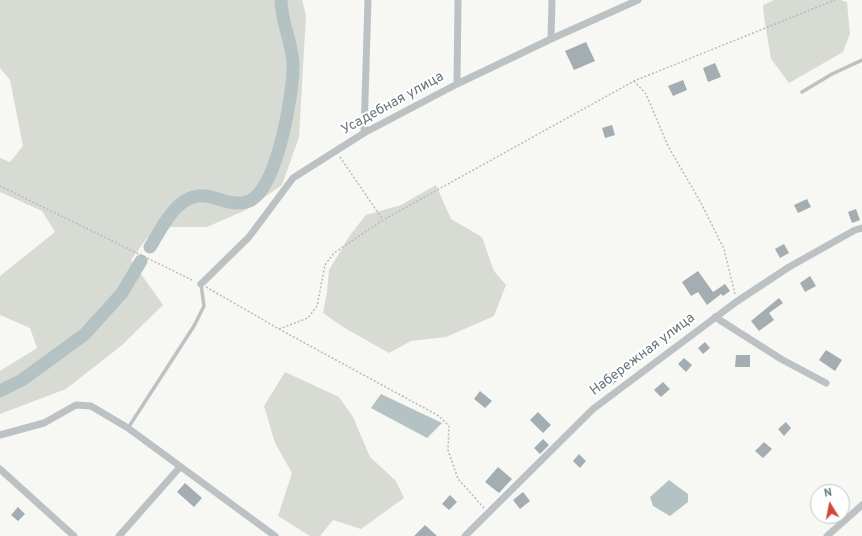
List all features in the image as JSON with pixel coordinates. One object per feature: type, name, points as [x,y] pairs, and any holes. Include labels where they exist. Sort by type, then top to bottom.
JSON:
[{"type":"street","points":[[364,133],[368,0]]},
{"type":"street","points":[[457,84],[458,0]]},
{"type":"street","points":[[551,39],[552,0]]},
{"type":"street","name":"Усадебная улица","points":[[201,284],[250,237],[293,178],[364,133],[457,84],[551,39],[638,0]]},
{"type":"street","name":"Набережная улица","points":[[465,536],[593,409],[736,302],[789,267],[855,230],[862,228]]},
{"type":"street","points":[[715,317],[781,359],[826,383]]},
{"type":"street","points":[[0,435],[44,422],[76,405],[91,406],[128,428],[275,536]]},
{"type":"street","points":[[119,536],[180,467]]},
{"type":"street","points":[[0,469],[74,536]]},
{"type":"street","points":[[827,536],[862,505]]},
{"type":"lane","points":[[802,92],[832,74],[862,60]]},
{"type":"lane","points":[[128,428],[194,326],[204,306],[201,284]]},
{"type":"path","points":[[279,329],[308,318],[317,306],[325,265],[334,253],[383,220],[634,81],[835,0]]},
{"type":"path","points":[[634,81],[646,94],[668,146],[701,203],[724,249],[736,302]]},
{"type":"path","points":[[336,151],[383,220]]},
{"type":"path","points":[[0,186],[201,284],[279,329],[439,416],[449,426],[448,450],[458,479],[472,497],[488,512]]},
{"type":"shaded area","points":[[0,0],[302,0],[306,15],[299,137],[282,185],[246,210],[207,227],[171,227],[147,238],[131,260],[163,305],[121,346],[66,389],[0,414],[0,371],[37,348],[30,328],[0,315],[0,276],[55,232],[42,211],[0,192],[0,158],[10,162],[23,146],[10,80],[0,68]]},
{"type":"shaded area","points":[[774,0],[841,0],[847,2],[850,34],[843,52],[789,83],[771,59],[763,5]]},
{"type":"shaded area","points":[[436,185],[451,219],[482,237],[494,271],[506,285],[494,316],[446,337],[411,341],[389,353],[343,327],[323,313],[329,270],[350,235],[366,215],[401,205]]},
{"type":"shaded area","points":[[285,372],[339,397],[353,417],[370,457],[396,481],[404,498],[361,529],[333,520],[320,536],[310,536],[278,516],[292,473],[275,443],[264,406]]},
{"type":"shaded area","points":[[381,394],[442,423],[427,438],[371,408]]},
{"type":"shaded area","points":[[669,480],[688,494],[688,502],[670,516],[653,506],[650,497]]},
{"type":"building","points":[[586,42],[595,61],[574,70],[565,51]]},
{"type":"building","points":[[715,63],[721,77],[708,82],[703,68]]},
{"type":"building","points":[[683,80],[687,90],[673,96],[668,86]]},
{"type":"building","points":[[612,125],[615,135],[605,138],[602,128]]},
{"type":"building","points":[[807,199],[811,207],[798,213],[794,205]]},
{"type":"building","points":[[856,209],[860,220],[852,223],[848,212]]},
{"type":"building","points":[[784,244],[789,253],[780,258],[775,249]]},
{"type":"building","points":[[698,271],[713,292],[725,284],[730,291],[723,296],[721,294],[707,305],[698,292],[691,296],[682,282]]},
{"type":"building","points":[[810,276],[816,286],[805,292],[800,283]]},
{"type":"building","points":[[779,298],[783,303],[769,313],[774,320],[759,331],[751,321]]},
{"type":"building","points":[[687,315],[692,322],[681,329],[676,323]]},
{"type":"building","points":[[705,342],[710,348],[703,354],[698,348]]},
{"type":"building","points":[[826,350],[842,360],[835,371],[819,360]]},
{"type":"building","points":[[736,355],[750,355],[750,367],[735,367]]},
{"type":"building","points":[[684,358],[692,365],[686,372],[678,364]]},
{"type":"building","points":[[613,370],[620,378],[612,385],[605,377]]},
{"type":"building","points":[[663,382],[670,389],[661,397],[654,390]]},
{"type":"building","points":[[480,391],[492,401],[485,408],[474,399]]},
{"type":"building","points":[[538,412],[551,425],[543,433],[530,420]]},
{"type":"building","points":[[786,422],[791,428],[784,436],[778,429]]},
{"type":"building","points":[[543,439],[549,445],[540,454],[534,448]]},
{"type":"building","points":[[764,442],[772,449],[763,458],[755,451]]},
{"type":"building","points":[[579,454],[586,461],[580,468],[573,461]]},
{"type":"building","points":[[498,467],[512,479],[499,493],[485,482]]},
{"type":"building","points":[[185,483],[202,498],[194,507],[177,492]]},
{"type":"building","points":[[523,492],[530,501],[520,509],[513,500]]},
{"type":"building","points":[[450,495],[457,502],[449,510],[442,504]]},
{"type":"building","points":[[18,507],[25,514],[18,521],[11,515]]},
{"type":"building","points":[[425,525],[437,536],[414,536]]},
{"type":"waterway","points":[[150,247],[165,222],[178,206],[186,200],[205,196],[233,203],[239,203],[252,199],[263,188],[277,156],[287,116],[292,79],[293,66],[291,49],[283,17],[281,0]]},
{"type":"waterway","points":[[0,391],[22,380],[85,334],[122,293],[141,261]]}]
